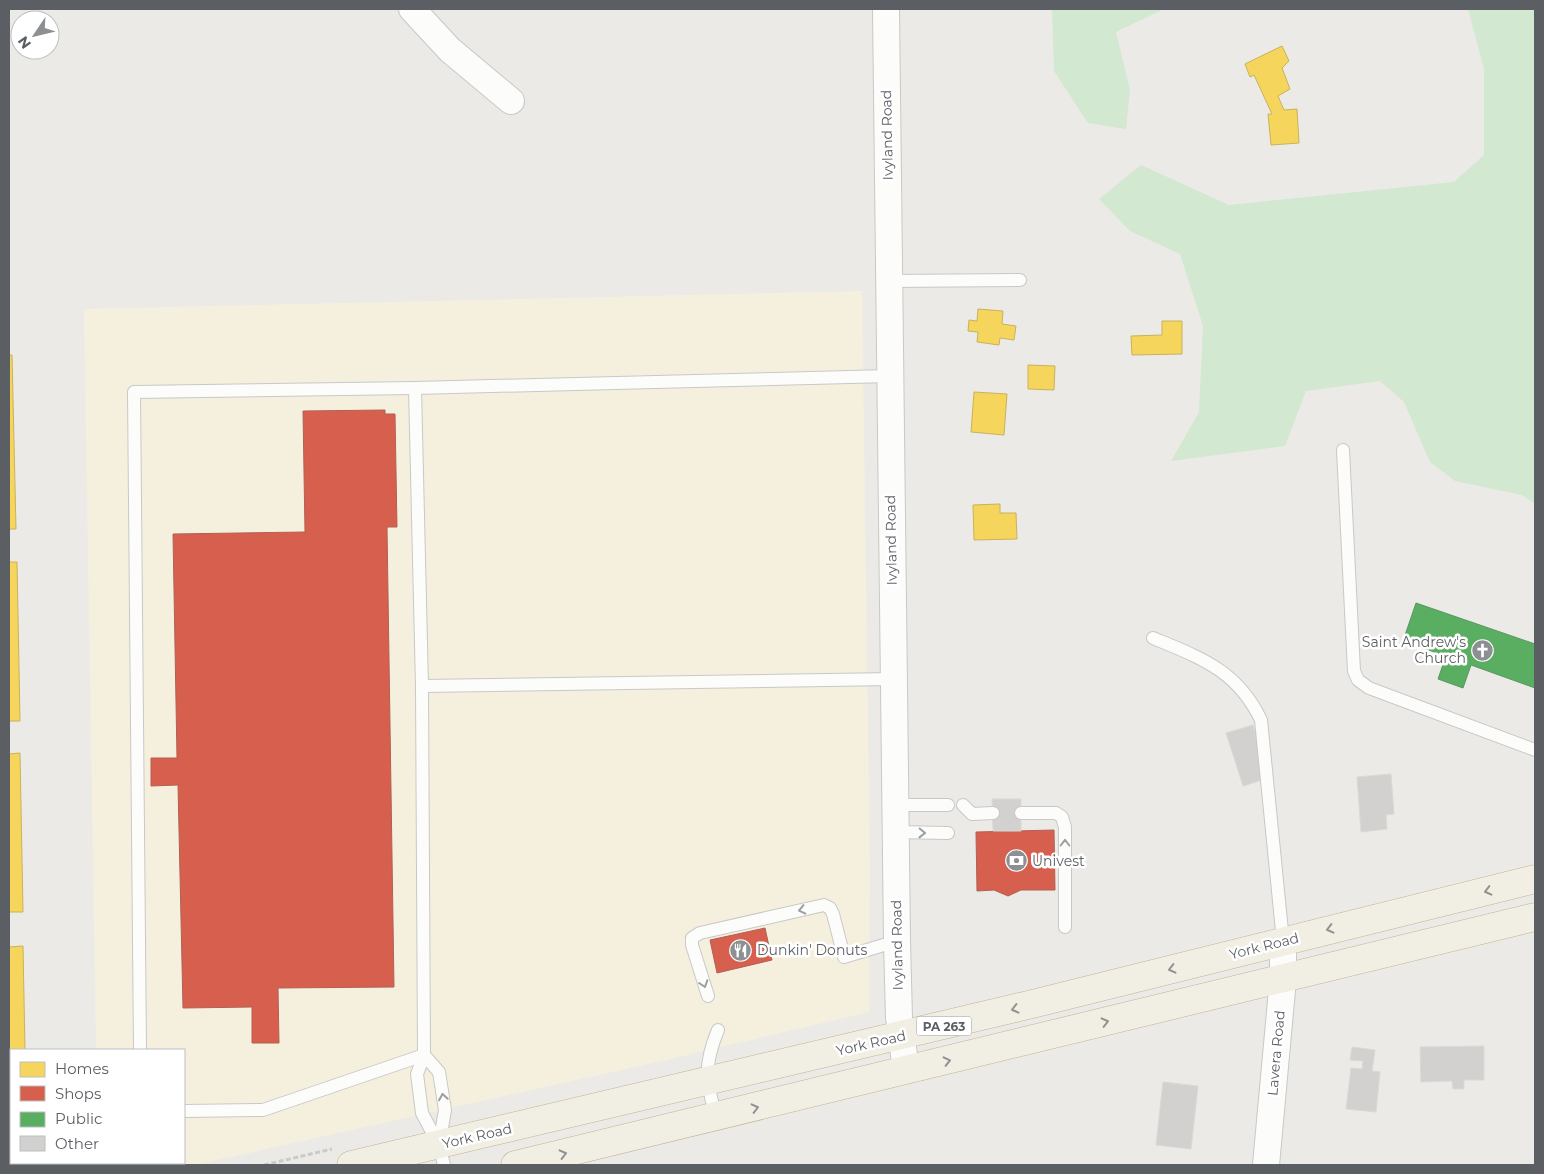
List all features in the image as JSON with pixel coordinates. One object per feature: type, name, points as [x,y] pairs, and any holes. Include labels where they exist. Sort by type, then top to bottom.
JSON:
[{"type":"highway","name":"York Road","points":[[351,1165],[441,1155],[707,1082],[902,1036],[1535,879]]},
{"type":"highway","name":"PA 263","points":[[515,1165],[1283,980],[1535,917]]},
{"type":"street","points":[[412,9],[450,50],[511,101]]},
{"type":"street","name":"Ivyland Road","points":[[886,9],[897,941],[899,1018],[906,1070]]},
{"type":"street","name":"Lavera Road","points":[[1266,1165],[1283,980],[1284,941]]},
{"type":"lane","points":[[888,281],[1020,280]]},
{"type":"lane","points":[[140,1049],[134,392],[415,388],[890,376]]},
{"type":"lane","points":[[415,388],[422,686],[424,1056],[418,1074],[422,1113],[441,1155]]},
{"type":"lane","points":[[1343,450],[1354,671],[1358,680],[1369,688],[1535,750]]},
{"type":"lane","points":[[1153,638],[1209,661],[1231,679],[1251,700],[1261,720],[1284,941]]},
{"type":"lane","points":[[422,686],[893,679]]},
{"type":"lane","points":[[895,805],[948,805]]},
{"type":"lane","points":[[963,805],[972,814],[993,814]]},
{"type":"lane","points":[[1021,813],[1056,813],[1062,817],[1065,827],[1065,927]]},
{"type":"lane","points":[[896,832],[948,833]]},
{"type":"lane","points":[[708,996],[692,945],[692,938],[700,933],[824,904],[830,908],[833,914],[844,957],[897,941]]},
{"type":"lane","points":[[716,1117],[707,1082],[710,1049],[718,1030]]},
{"type":"lane","points":[[185,1111],[263,1110],[424,1056]]},
{"type":"lane","points":[[424,1056],[439,1072],[445,1110],[441,1155]]},
{"type":"shaded area","points":[[862,291],[870,871],[869,1012],[662,1061],[195,1165],[98,1165],[185,1164],[185,1049],[96,1049],[84,309]]},
{"type":"green space","points":[[1052,9],[1164,9],[1116,32],[1130,90],[1126,129],[1088,123],[1054,71]]},
{"type":"green space","points":[[1468,9],[1535,9],[1535,504],[1522,495],[1455,481],[1430,462],[1404,402],[1380,381],[1306,391],[1285,446],[1171,461],[1199,412],[1203,326],[1180,254],[1130,231],[1099,199],[1141,165],[1229,205],[1454,182],[1484,155],[1484,69]]},
{"type":"building: Homes","points":[[1282,46],[1289,61],[1282,68],[1290,89],[1278,96],[1284,110],[1297,109],[1299,143],[1271,145],[1268,114],[1272,114],[1254,75],[1250,77],[1245,64]]},
{"type":"building: Homes","points":[[978,309],[1003,311],[1002,324],[1016,326],[1014,340],[1000,338],[999,345],[977,342],[978,332],[968,331],[969,320],[977,321]]},
{"type":"building: Homes","points":[[1162,321],[1182,321],[1182,354],[1132,355],[1131,336],[1162,335]]},
{"type":"building: Homes","points":[[9,355],[12,355],[16,529],[9,529]]},
{"type":"building: Homes","points":[[1028,365],[1055,366],[1054,390],[1028,389]]},
{"type":"building: Homes","points":[[974,392],[1007,394],[1004,435],[971,432]]},
{"type":"building: Homes","points":[[1000,504],[1000,513],[1016,513],[1017,539],[974,540],[973,505]]},
{"type":"building: Homes","points":[[9,562],[17,562],[20,721],[9,721]]},
{"type":"building: Homes","points":[[20,753],[23,912],[9,912],[9,754]]},
{"type":"building: Homes","points":[[23,946],[25,1049],[10,1049],[10,1104],[9,1104],[9,947]]},
{"type":"building: Shops","points":[[385,410],[385,414],[395,414],[397,527],[387,527],[394,987],[278,988],[279,1043],[252,1043],[252,1007],[183,1008],[178,785],[151,786],[151,758],[177,758],[173,534],[305,532],[303,411]]},
{"type":"building: Shops","name":"Univest","points":[[1054,830],[1055,890],[1021,890],[1008,896],[994,890],[977,891],[976,832]]},
{"type":"building: Shops","name":"Dunkin' Donuts","points":[[765,928],[772,960],[717,973],[710,940]]},
{"type":"building: Public","name":"Saint Andrew's Church","points":[[1416,603],[1535,644],[1535,688],[1471,665],[1463,688],[1438,679],[1446,656],[1403,641]]},
{"type":"building: Other","points":[[1253,725],[1261,753],[1257,754],[1265,779],[1243,786],[1226,733]]},
{"type":"building: Other","points":[[1391,774],[1394,814],[1386,815],[1387,829],[1361,832],[1357,777]]},
{"type":"building: Other","points":[[992,799],[1021,799],[1021,831],[993,831]]},
{"type":"building: Other","points":[[1484,1046],[1484,1080],[1464,1080],[1464,1089],[1453,1089],[1452,1081],[1421,1082],[1420,1047]]},
{"type":"building: Other","points":[[1352,1047],[1375,1050],[1372,1071],[1380,1072],[1376,1112],[1346,1109],[1351,1068],[1362,1069],[1363,1061],[1350,1060]]},
{"type":"building: Other","points":[[1163,1082],[1198,1086],[1191,1149],[1156,1145]]},
{"type":"place","name":"Saint Andrew's Church","points":[[1482,650]]},
{"type":"place","name":"Univest","points":[[1016,861]]},
{"type":"place","name":"Dunkin' Donuts","points":[[741,950]]}]
